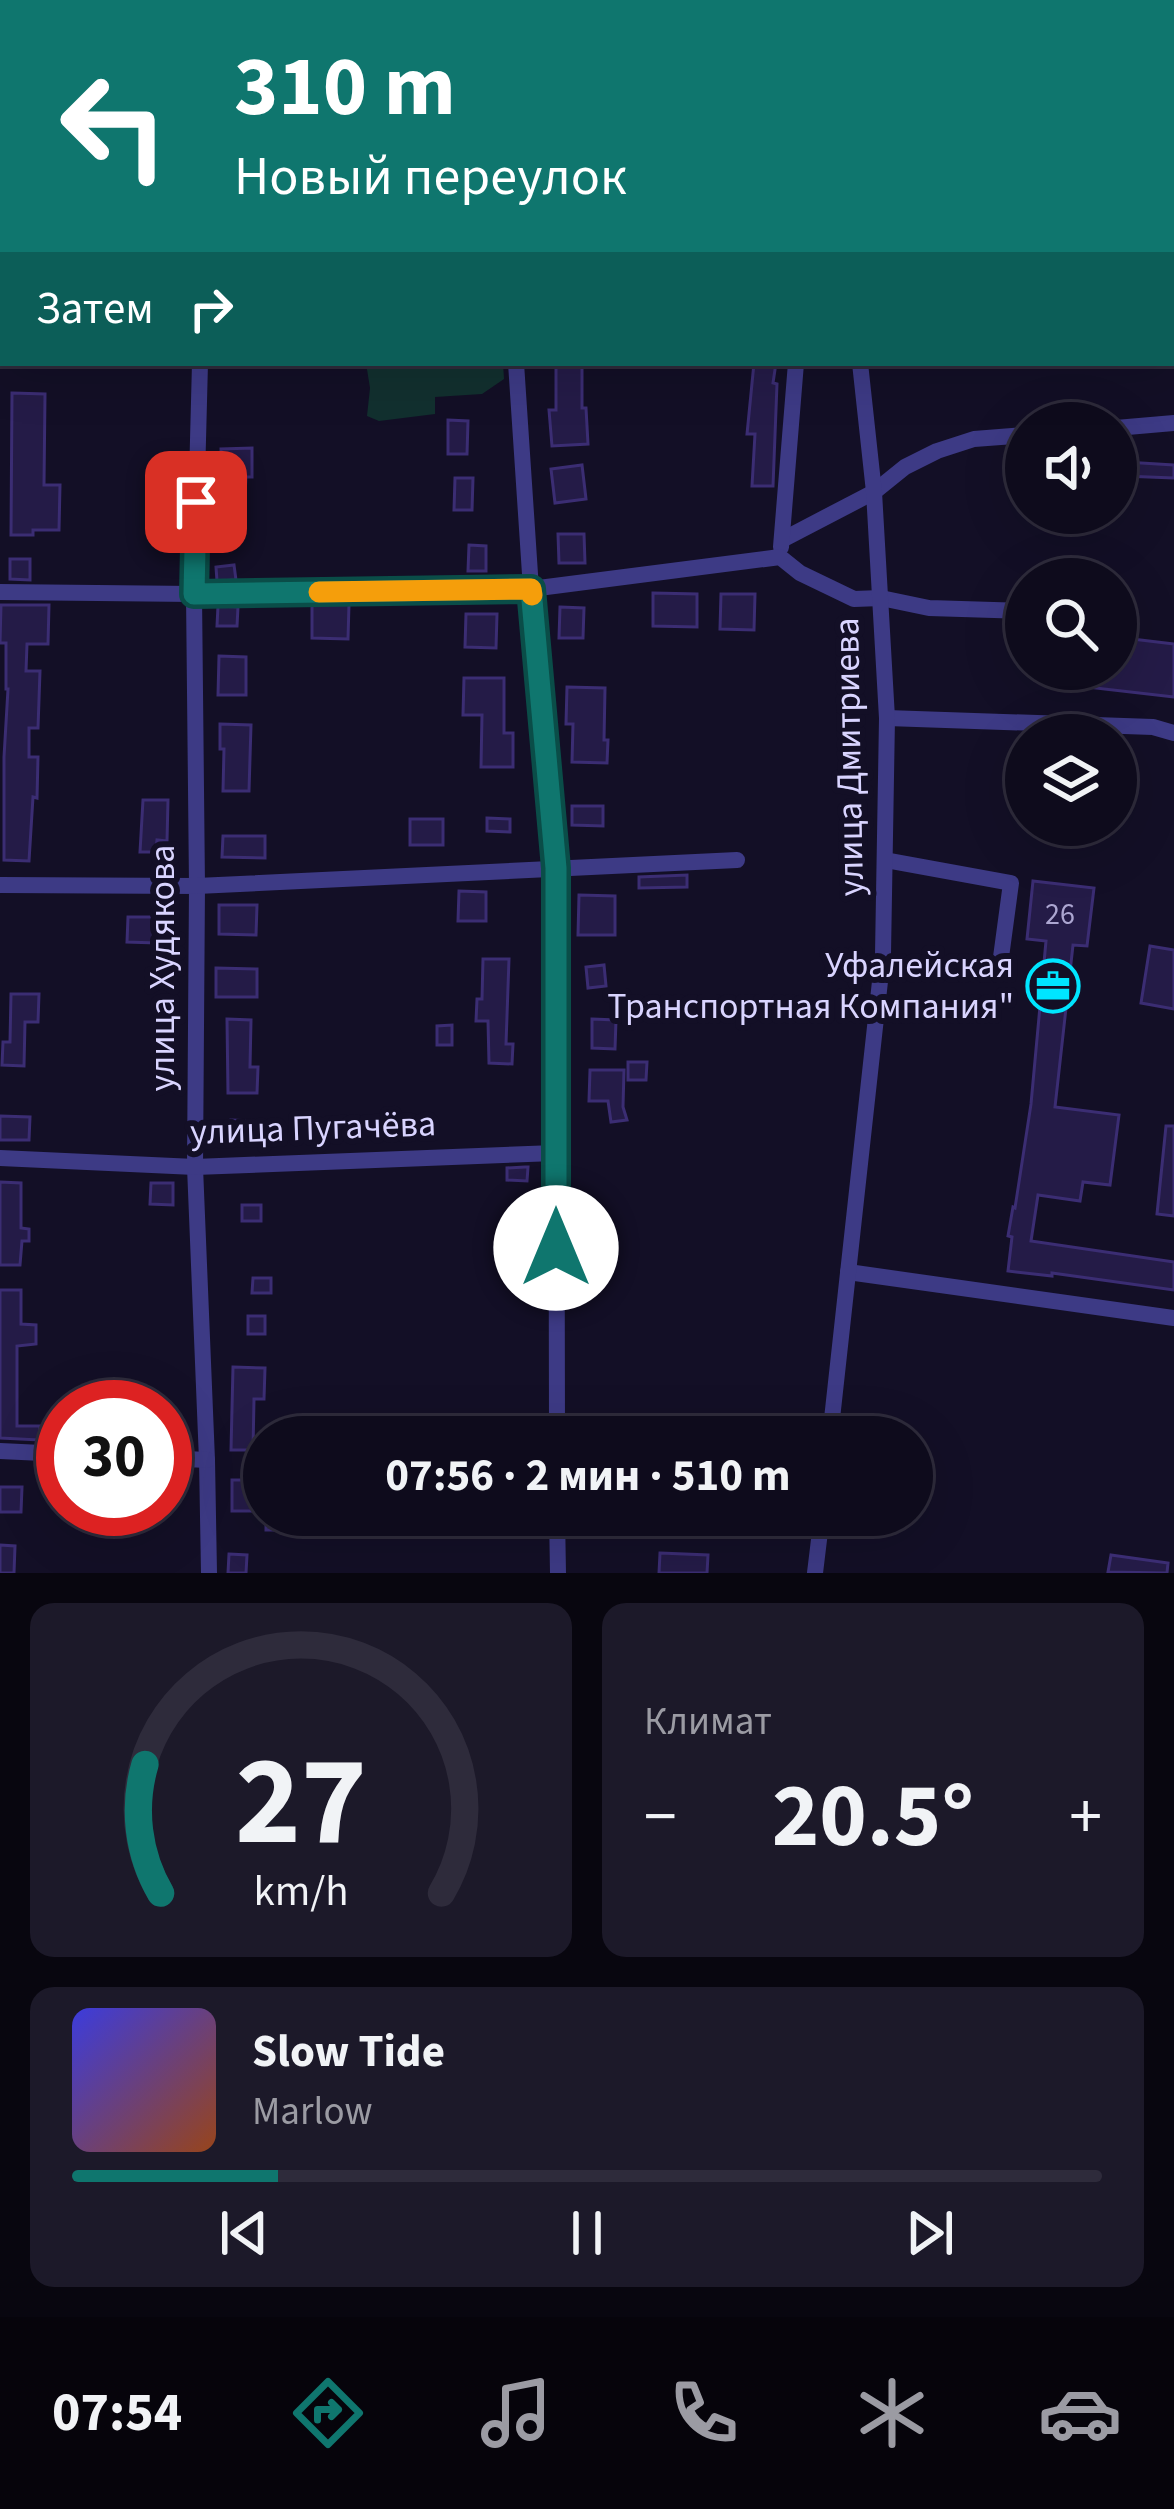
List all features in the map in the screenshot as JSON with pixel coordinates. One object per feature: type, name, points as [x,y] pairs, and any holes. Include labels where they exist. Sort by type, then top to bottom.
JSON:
[{"type":"street","name":"улица Худякова","points":[[200,366],[194,594],[195,1166],[208,1573]]},
{"type":"street","points":[[516,366],[556,868],[557,1416]]},
{"type":"street","points":[[796,366],[781,548],[800,573],[854,599],[1005,610]]},
{"type":"street","name":"улица Дмитриева","points":[[832,1416],[883,954],[887,718],[874,492],[860,366]]},
{"type":"street","points":[[1137,426],[1174,423]]},
{"type":"street","points":[[0,592],[531,589],[781,548],[937,451],[1005,437]]},
{"type":"street","points":[[887,718],[1153,727],[1174,733]]},
{"type":"street","points":[[0,885],[197,886],[737,860]]},
{"type":"street","points":[[885,860],[1011,883],[999,972]]},
{"type":"street","name":"улица Пугачёва","points":[[0,1158],[195,1166],[555,1153]]},
{"type":"street","points":[[848,1272],[1174,1318]]},
{"type":"street","points":[[0,1451],[36,1453]]},
{"type":"street","points":[[192,1459],[207,1460]]},
{"type":"street","points":[[557,1536],[558,1573]]},
{"type":"street","points":[[815,1573],[819,1536]]},
{"type":"green space","points":[[366,366],[503,366],[504,379],[482,394],[435,397],[435,414],[379,421],[367,416]]},
{"type":"building","points":[[556,366],[582,366],[588,444],[552,446],[549,410],[556,410]]},
{"type":"building","points":[[754,366],[776,366],[773,486],[752,486],[755,434],[747,434]]},
{"type":"building","points":[[12,393],[45,394],[44,485],[60,485],[59,530],[11,535]]},
{"type":"building","points":[[448,420],[468,421],[467,454],[448,454]]},
{"type":"building","points":[[252,448],[243,530],[218,528],[221,449]]},
{"type":"building","points":[[1137,463],[1174,465],[1174,478],[1137,477]]},
{"type":"building","points":[[582,465],[586,499],[555,503],[551,469]]},
{"type":"building","points":[[455,478],[473,478],[472,510],[454,510]]},
{"type":"building","points":[[558,534],[584,534],[585,563],[559,563]]},
{"type":"building","points":[[469,545],[486,546],[486,571],[468,571]]},
{"type":"building","points":[[10,559],[30,559],[30,580],[10,579]]},
{"type":"building","points":[[234,565],[236,580],[217,581],[216,567]]},
{"type":"building","points":[[653,593],[697,594],[697,627],[653,626]]},
{"type":"building","points":[[721,594],[755,594],[754,630],[720,629]]},
{"type":"building","points":[[349,604],[348,639],[312,638],[312,605]]},
{"type":"building","points":[[1,605],[49,605],[48,644],[27,644],[26,671],[40,671],[38,728],[29,728],[29,757],[38,757],[29,861],[4,860],[8,689],[6,643],[0,643]]},
{"type":"building","points":[[218,606],[238,607],[237,626],[217,626]]},
{"type":"building","points":[[560,607],[584,608],[583,638],[559,638]]},
{"type":"building","points":[[466,614],[497,614],[496,648],[465,647]]},
{"type":"building","points":[[1137,640],[1174,644],[1174,697],[1113,690],[1137,690]]},
{"type":"building","points":[[219,656],[246,657],[246,695],[218,695]]},
{"type":"building","points":[[464,678],[504,678],[504,733],[513,733],[513,767],[481,767],[482,715],[463,715]]},
{"type":"building","points":[[567,687],[605,688],[607,763],[572,762]]},
{"type":"building","points":[[220,724],[251,725],[249,791],[223,791]]},
{"type":"building","points":[[143,800],[168,800],[167,841],[157,840],[156,852],[140,852]]},
{"type":"building","points":[[572,806],[603,806],[603,826],[572,825]]},
{"type":"building","points":[[487,818],[510,819],[510,832],[487,831]]},
{"type":"building","points":[[410,819],[443,819],[443,845],[410,845]]},
{"type":"building","points":[[223,836],[265,836],[265,858],[222,857]]},
{"type":"building","points":[[687,875],[687,887],[639,888],[639,877]]},
{"type":"building","points":[[1033,881],[1094,888],[1087,946],[1073,945],[1055,1107],[1119,1115],[1110,1185],[1083,1182],[1080,1201],[1038,1195],[1031,1241],[1174,1262],[1174,1290],[1008,1271],[1012,1237],[1008,1236],[1031,1104],[1046,941],[1027,939]]},
{"type":"building","points":[[459,891],[486,892],[486,921],[458,921]]},
{"type":"building","points":[[579,895],[615,896],[615,935],[578,935]]},
{"type":"building","points":[[219,905],[257,905],[256,935],[219,934]]},
{"type":"building","points":[[128,917],[157,917],[156,943],[127,942]]},
{"type":"building","points":[[1150,946],[1174,950],[1174,1009],[1141,1003]]},
{"type":"building","points":[[483,959],[509,959],[506,1044],[513,1044],[512,1064],[489,1063],[488,1021],[476,1021]]},
{"type":"building","points":[[604,965],[606,986],[588,988],[586,967]]},
{"type":"building","points":[[216,968],[257,969],[257,997],[216,997]]},
{"type":"building","points":[[11,994],[39,994],[38,1022],[25,1022],[24,1066],[2,1065],[3,1042],[10,1042]]},
{"type":"building","points":[[227,1019],[251,1020],[250,1067],[258,1067],[257,1093],[228,1093]]},
{"type":"building","points":[[592,1019],[616,1020],[615,1049],[592,1048]]},
{"type":"building","points":[[452,1025],[452,1045],[437,1045],[437,1026]]},
{"type":"building","points":[[628,1062],[647,1062],[646,1080],[628,1080]]},
{"type":"building","points":[[590,1070],[624,1070],[627,1120],[611,1122],[608,1101],[589,1101]]},
{"type":"building","points":[[0,1116],[30,1117],[29,1140],[0,1140]]},
{"type":"building","points":[[231,1120],[253,1121],[253,1144],[231,1144]]},
{"type":"building","points":[[1166,1126],[1174,1126],[1174,1216],[1157,1214]]},
{"type":"building","points":[[528,1167],[527,1181],[507,1180],[507,1168]]},
{"type":"building","points":[[0,1182],[21,1183],[21,1228],[29,1229],[29,1241],[22,1241],[20,1265],[0,1265]]},
{"type":"building","points":[[151,1183],[173,1183],[173,1205],[150,1204]]},
{"type":"building","points":[[242,1205],[261,1205],[261,1221],[242,1221]]},
{"type":"building","points":[[253,1278],[271,1278],[271,1293],[252,1293]]},
{"type":"building","points":[[0,1290],[21,1290],[21,1324],[36,1325],[36,1344],[17,1346],[17,1426],[36,1426],[36,1440],[0,1438]]},
{"type":"building","points":[[248,1316],[265,1316],[265,1334],[248,1334]]},
{"type":"building","points":[[233,1367],[265,1368],[264,1399],[254,1399],[254,1416],[243,1416],[243,1450],[231,1450]]},
{"type":"building","points":[[232,1480],[243,1480],[243,1511],[232,1511]]},
{"type":"building","points":[[0,1487],[22,1487],[21,1512],[0,1512]]},
{"type":"building","points":[[0,1545],[15,1546],[14,1573],[0,1573]]},
{"type":"building","points":[[660,1553],[708,1555],[707,1573],[659,1573]]},
{"type":"building","points":[[229,1554],[247,1555],[246,1573],[228,1573]]},
{"type":"building","points":[[1111,1555],[1168,1563],[1167,1573],[1108,1572]]},
{"type":"slow traffic","points":[[319,592],[531,589],[532,595]]},
{"type":"place","name":"Уфалейская Транспортная Компания\"","points":[[1053,986]]},
{"type":"route","points":[[196,502],[194,594],[531,589],[556,868],[556,1248]]}]
